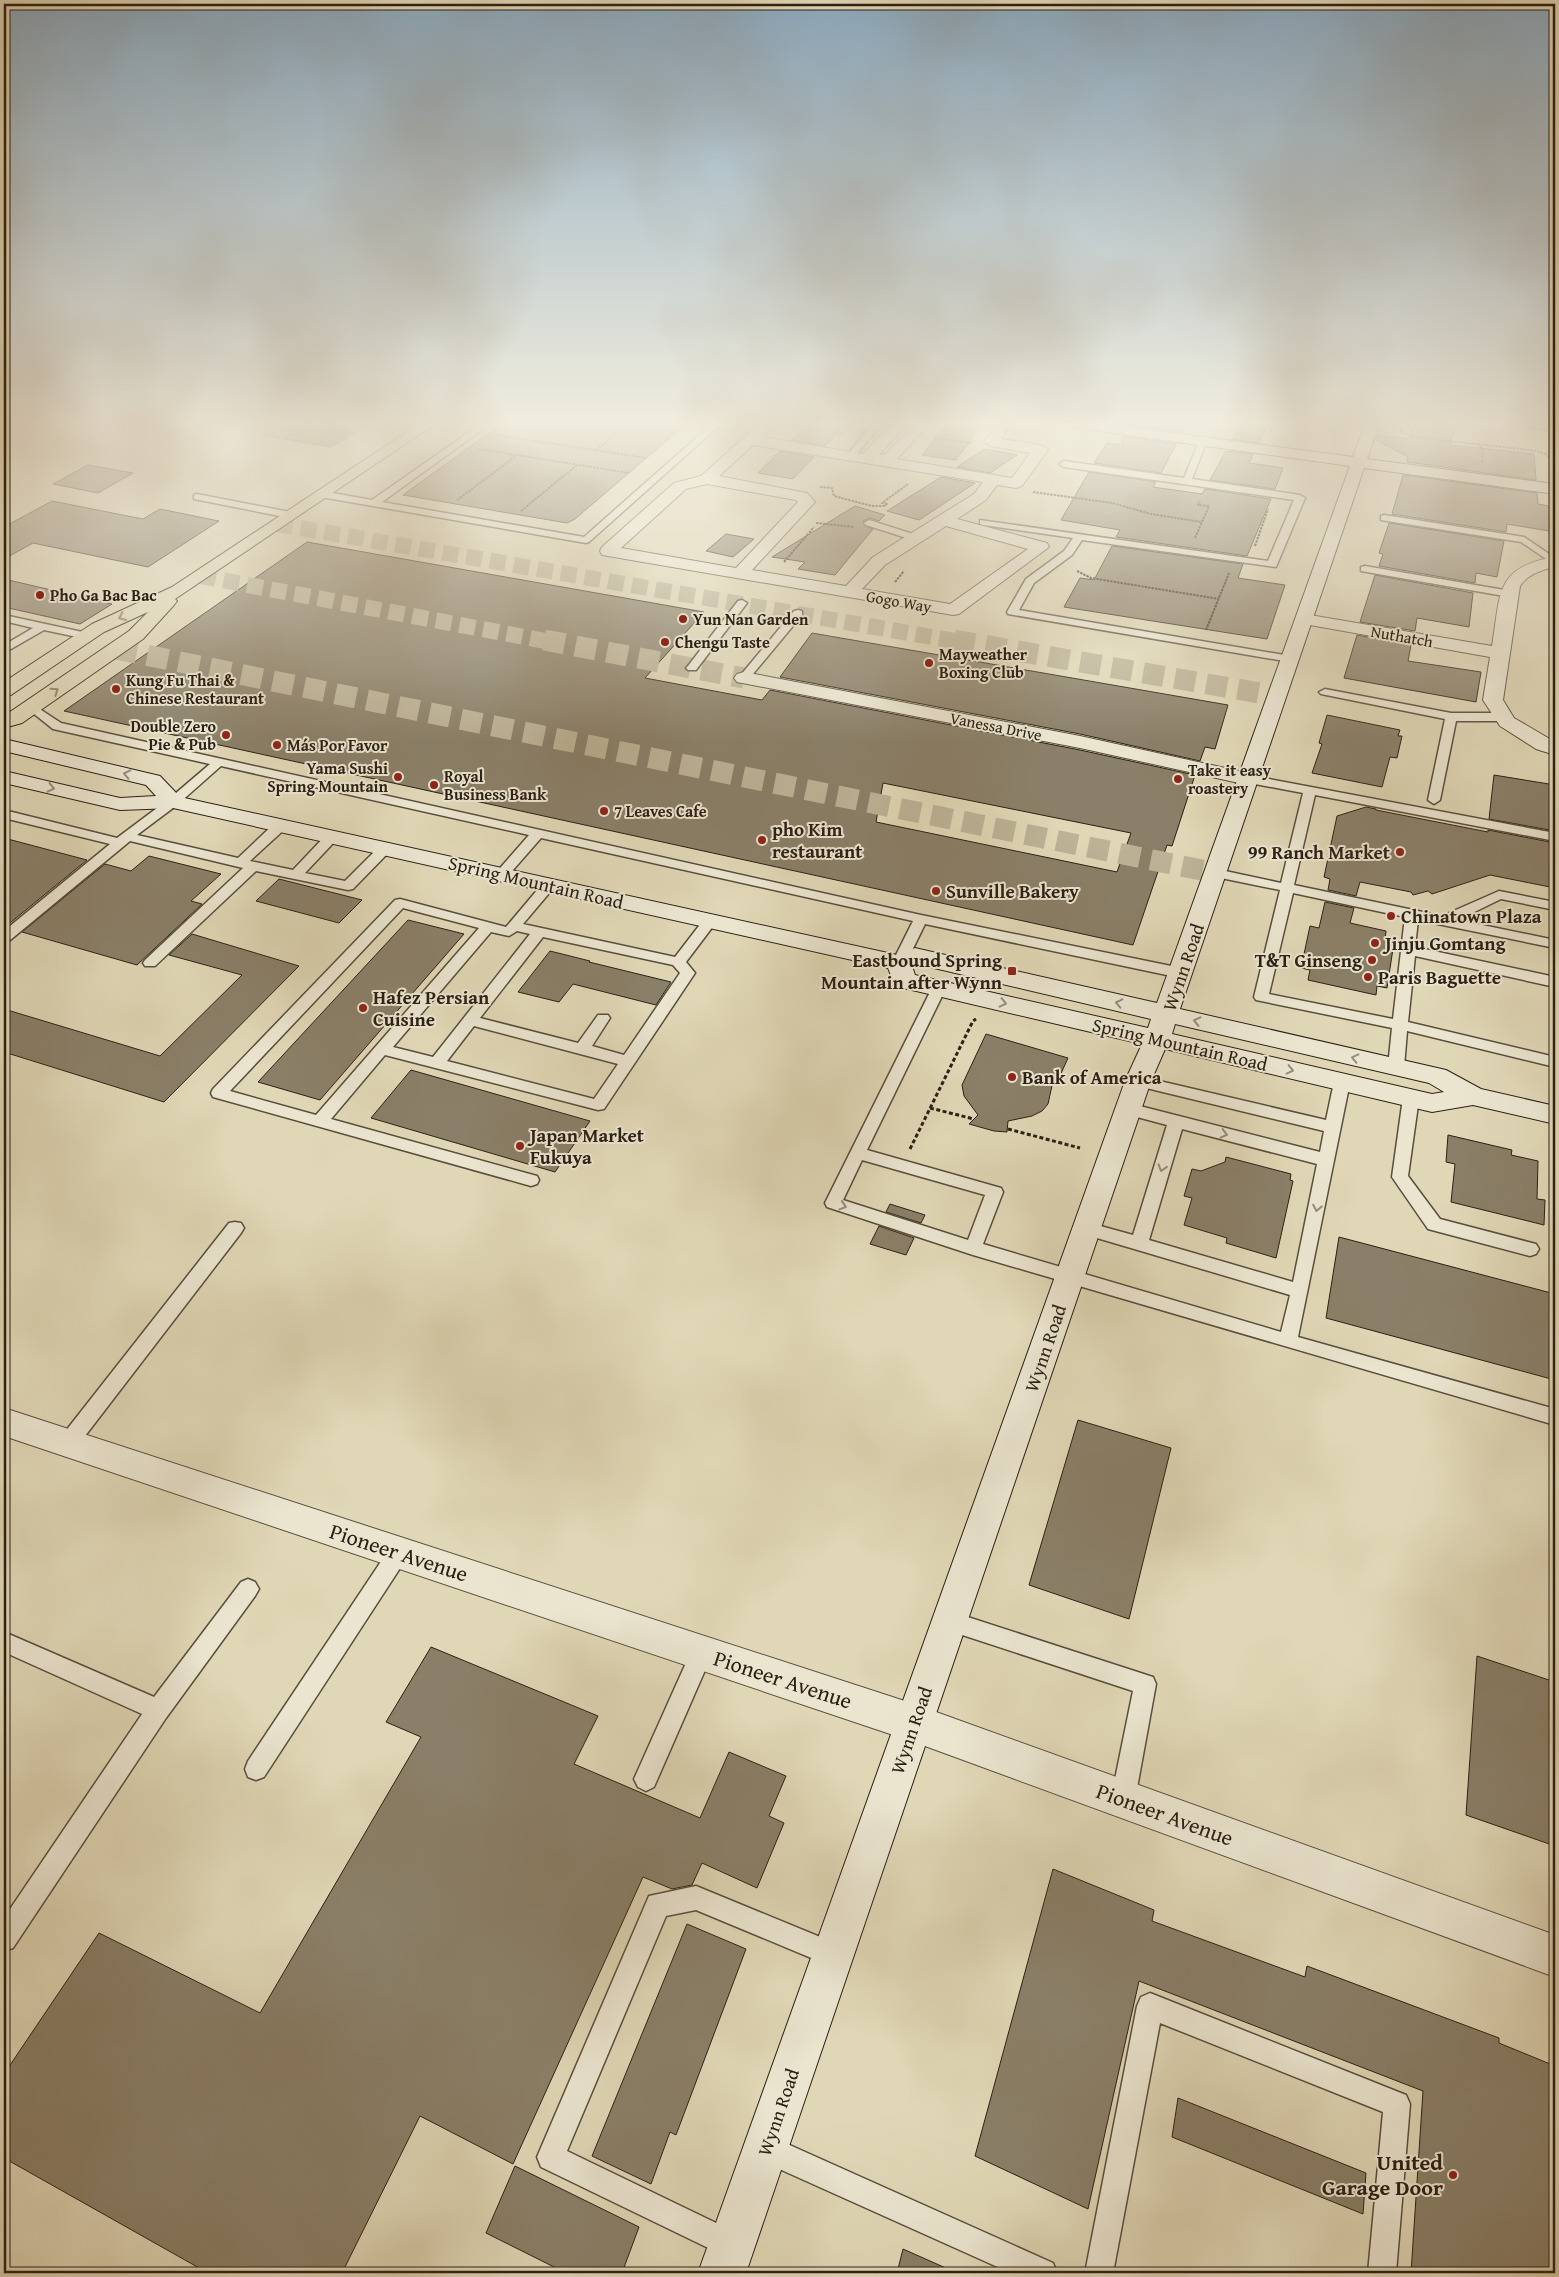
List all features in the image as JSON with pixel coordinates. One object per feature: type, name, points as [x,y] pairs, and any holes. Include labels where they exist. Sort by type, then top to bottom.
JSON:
[{"type":"main road","points":[[4,691],[98,628],[178,591],[268,530]]},
{"type":"main road","points":[[4,722],[15,719],[136,635],[178,591]]},
{"type":"street","name":"Gogo Way","points":[[631,530],[608,551],[953,610],[1042,547],[981,530]]},
{"type":"street","points":[[740,573],[781,530]]},
{"type":"street","points":[[850,592],[879,561],[928,530]]},
{"type":"street","name":"Wynn Road","points":[[726,2259],[1086,1228],[1133,1095],[1158,1039],[1335,530]]},
{"type":"street","points":[[1555,562],[1533,566],[1516,576],[1510,594],[1493,700],[1507,722],[1543,745],[1555,749]]},
{"type":"street","name":"Nuthatch","points":[[1304,619],[1500,653]]},
{"type":"street","name":"Vanessa Drive","points":[[744,678],[1080,742],[1248,779]]},
{"type":"street","points":[[4,745],[153,780],[173,802]]},
{"type":"street","name":"Spring Mountain Road","points":[[4,777],[120,804],[173,802],[899,963],[915,956],[1437,1076],[1473,1096],[1555,1114]]},
{"type":"street","name":"Spring Mountain Road","points":[[899,963],[904,980],[1432,1103],[1473,1096]]},
{"type":"street","name":"Pioneer Avenue","points":[[4,1422],[914,1722],[1555,1956]]},
{"type":"lane","points":[[530,530],[586,540],[597,530]]},
{"type":"lane","points":[[892,530],[916,538]]},
{"type":"lane","points":[[1040,530],[1272,565],[1287,530]]},
{"type":"lane","points":[[1462,530],[1524,540],[1555,562]]},
{"type":"lane","points":[[1079,536],[1068,553],[1030,581],[1012,612],[1290,659]]},
{"type":"lane","points":[[1365,569],[1510,594]]},
{"type":"lane","points":[[692,668],[742,603]]},
{"type":"lane","points":[[744,678],[798,613]]},
{"type":"lane","points":[[4,618],[87,636]]},
{"type":"lane","points":[[4,650],[43,626]]},
{"type":"lane","points":[[1326,692],[1451,717],[1504,717]]},
{"type":"lane","points":[[32,707],[58,726],[921,919],[1181,973]]},
{"type":"lane","points":[[1434,800],[1451,717]]},
{"type":"lane","points":[[4,938],[123,839],[173,802],[219,762]]},
{"type":"lane","points":[[1248,779],[1555,837]]},
{"type":"lane","points":[[1310,791],[1261,997],[1401,1026],[1555,1062]]},
{"type":"lane","points":[[4,814],[348,886],[385,849]]},
{"type":"lane","points":[[150,962],[247,864],[281,825]]},
{"type":"lane","points":[[501,875],[538,833]]},
{"type":"lane","points":[[296,875],[332,837]]},
{"type":"lane","points":[[1216,873],[1555,944]]},
{"type":"lane","points":[[531,1180],[219,1093],[400,903],[509,932],[549,885]]},
{"type":"lane","points":[[1444,921],[1500,895],[1555,906]]},
{"type":"lane","points":[[1396,1067],[1412,915]]},
{"type":"lane","points":[[899,963],[921,919]]},
{"type":"lane","points":[[678,962],[710,921]]},
{"type":"lane","points":[[320,1121],[488,926]]},
{"type":"lane","points":[[382,1049],[598,1105],[688,973],[678,962],[513,926]]},
{"type":"lane","points":[[437,1063],[539,932]]},
{"type":"lane","points":[[1408,950],[1555,982]]},
{"type":"lane","points":[[939,988],[833,1203],[973,1248],[1555,1417]]},
{"type":"lane","points":[[582,1049],[603,1018]]},
{"type":"lane","points":[[470,1020],[628,1061]]},
{"type":"lane","points":[[1288,1341],[1300,1291],[1342,1082]]},
{"type":"lane","points":[[1133,1095],[1332,1127]]},
{"type":"lane","points":[[1133,1095],[1176,1122],[1326,1160]]},
{"type":"lane","points":[[1411,1098],[1400,1176],[1434,1224],[1530,1249]]},
{"type":"lane","points":[[1139,1243],[1176,1122]]},
{"type":"lane","points":[[857,1153],[995,1192],[973,1248]]},
{"type":"lane","points":[[68,1442],[235,1228]]},
{"type":"lane","points":[[1086,1228],[1300,1291]]},
{"type":"lane","points":[[256,1769],[399,1552]]},
{"type":"lane","points":[[4,1939],[158,1710],[248,1588]]},
{"type":"lane","points":[[949,1621],[1145,1684],[1123,1798]]},
{"type":"lane","points":[[4,1642],[158,1710]]},
{"type":"lane","points":[[646,1779],[702,1652]]},
{"type":"lane","points":[[726,2259],[551,2157],[658,1905],[696,1898],[833,1955]]},
{"type":"lane","points":[[1099,2273],[1150,2006],[1396,2104],[1382,2273]]},
{"type":"lane","points":[[765,2148],[1043,2273]]},
{"type":"path","points":[[770,578],[811,530]]},
{"type":"path","points":[[1193,543],[1198,530]]},
{"type":"path","points":[[1252,552],[1260,530]]},
{"type":"path","points":[[882,598],[905,569]]},
{"type":"path","points":[[1205,633],[1214,606],[1219,599],[1230,570]]},
{"type":"path","points":[[1077,571],[1091,578],[1219,599]]},
{"type":"path","points":[[910,1149],[968,1030]]},
{"type":"path","points":[[930,1108],[974,1120]]},
{"type":"path","points":[[1008,1129],[1080,1148]]},
{"type":"building","points":[[4,530],[205,530],[148,567],[33,543],[4,559]]},
{"type":"building","points":[[816,530],[872,530],[835,575],[798,569],[805,562],[772,557]]},
{"type":"building","points":[[1120,530],[1258,530],[1247,556],[1116,537]]},
{"type":"building","points":[[1387,530],[1435,530],[1504,541],[1497,577],[1476,573],[1475,583],[1379,566],[1383,554],[1379,553]]},
{"type":"building","points":[[726,534],[754,539],[733,557],[706,551]]},
{"type":"building","points":[[307,542],[704,612],[645,678],[762,700],[770,690],[1080,750],[1195,775],[1172,846],[1167,845],[1133,945],[64,711]],"holes":[[[883,783],[1131,833],[1117,872],[876,822]]]},
{"type":"building","points":[[1112,546],[1243,564],[1238,578],[1285,585],[1267,639],[1064,607],[1080,578],[1094,580]]},
{"type":"building","points":[[1375,575],[1473,593],[1469,627],[1417,618],[1415,631],[1360,622]]},
{"type":"building","name":"Pho Ga Bac Bac","points":[[4,579],[112,604],[80,624],[4,607]]},
{"type":"building","points":[[812,633],[1228,705],[1215,749],[1205,747],[1200,761],[1080,734],[780,677]]},
{"type":"building","points":[[1357,635],[1411,645],[1408,661],[1481,672],[1476,702],[1344,678]]},
{"type":"building","points":[[1327,715],[1400,730],[1398,736],[1402,736],[1397,758],[1390,757],[1382,787],[1312,773],[1322,744],[1319,743]]},
{"type":"building","points":[[1494,775],[1555,785],[1555,831],[1489,819]]},
{"type":"building","name":"99 Ranch Market","points":[[1366,807],[1488,832],[1488,830],[1555,843],[1555,888],[1490,875],[1432,894],[1428,891],[1413,895],[1411,892],[1360,882],[1356,896],[1328,890],[1330,879],[1324,877],[1337,816]]},
{"type":"building","points":[[4,838],[87,860],[5,927],[4,927]]},
{"type":"building","points":[[149,856],[221,874],[191,901],[202,904],[137,965],[22,932],[105,864],[131,871]]},
{"type":"building","points":[[279,879],[362,900],[339,923],[256,901]]},
{"type":"building","points":[[1325,902],[1354,908],[1350,923],[1386,931],[1385,940],[1394,942],[1387,988],[1377,986],[1376,995],[1308,980],[1310,970],[1301,968],[1310,926],[1319,928]]},
{"type":"building","name":"Hafez Persian Cuisine","points":[[408,920],[464,934],[320,1100],[258,1082]]},
{"type":"building","points":[[192,934],[299,966],[164,1102],[4,1052],[4,1009],[160,1056],[242,975],[169,955]]},
{"type":"building","points":[[550,951],[671,982],[656,1005],[573,984],[559,1002],[518,992]]},
{"type":"building","name":"Bank of America","points":[[986,1034],[1068,1058],[1058,1080],[1053,1081],[1048,1104],[1042,1111],[1032,1116],[1008,1121],[1007,1132],[994,1131],[969,1124],[978,1115],[964,1096],[962,1085]]},
{"type":"building","name":"Japan Market Fukuya","points":[[411,1070],[590,1121],[555,1172],[371,1118]]},
{"type":"building","points":[[1448,1135],[1512,1150],[1511,1155],[1538,1161],[1537,1199],[1545,1200],[1544,1225],[1451,1202],[1455,1164],[1446,1162]]},
{"type":"building","points":[[1226,1157],[1291,1174],[1290,1180],[1293,1181],[1276,1258],[1226,1243],[1227,1238],[1184,1225],[1192,1198],[1184,1196],[1192,1169],[1201,1171],[1225,1162]]},
{"type":"building","points":[[890,1204],[925,1215],[921,1223],[886,1212]]},
{"type":"building","points":[[879,1226],[914,1238],[906,1255],[870,1244]]},
{"type":"building","points":[[1339,1237],[1555,1294],[1555,1380],[1326,1318]]},
{"type":"building","points":[[1078,1420],[1171,1448],[1129,1619],[1029,1585]]},
{"type":"building","points":[[431,1647],[598,1716],[574,1764],[700,1818],[729,1752],[786,1776],[769,1816],[784,1823],[757,1888],[702,1863],[692,1885],[672,1889],[643,1877],[513,2164],[420,2116],[342,2273],[208,2273],[4,2158],[4,2074],[99,1933],[260,2013],[421,1737],[386,1722]]},
{"type":"building","points":[[1477,1656],[1555,1682],[1555,1846],[1466,1815]]},
{"type":"building","points":[[1053,1869],[1154,1910],[1152,1921],[1305,1977],[1307,1966],[1499,2038],[1499,2043],[1555,2066],[1555,2273],[1411,2273],[1423,2091],[1139,1981],[1088,2209],[975,2156]]},
{"type":"building","points":[[687,1924],[746,1949],[676,2135],[670,2132],[651,2184],[592,2156]]},
{"type":"building","points":[[1178,2098],[1366,2173],[1363,2214],[1172,2137]]},
{"type":"building","points":[[515,2166],[639,2227],[622,2273],[566,2273],[486,2233]]},
{"type":"building","points":[[903,2249],[957,2273],[897,2273]]},
{"type":"tunnel","points":[[313,530],[961,642]]},
{"type":"tunnel","points":[[200,576],[551,642]]},
{"type":"tunnel","points":[[544,640],[744,678]]},
{"type":"tunnel","points":[[954,640],[1277,696]]},
{"type":"tunnel","points":[[116,649],[1216,873]]},
{"type":"place","name":"Pho Ga Bac Bac","points":[[40,595]]},
{"type":"place","name":"Yun Nan Garden","points":[[683,619]]},
{"type":"place","name":"Chengu Taste","points":[[665,642]]},
{"type":"place","name":"Mayweather Boxing Club","points":[[929,663]]},
{"type":"place","name":"Kung Fu Thai & Chinese Restaurant","points":[[116,689]]},
{"type":"place","name":"Double Zero Pie & Pub","points":[[226,735]]},
{"type":"place","name":"Más Por Favor","points":[[277,745]]},
{"type":"place","name":"Yama Sushi Spring Mountain","points":[[398,777]]},
{"type":"place","name":"Take it easy roastery","points":[[1178,779]]},
{"type":"place","name":"Royal Business Bank","points":[[434,785]]},
{"type":"place","name":"7 Leaves Cafe","points":[[604,811]]},
{"type":"place","name":"pho Kim restaurant","points":[[762,840]]},
{"type":"place","name":"99 Ranch Market","points":[[1400,852]]},
{"type":"place","name":"Sunville Bakery","points":[[936,891]]},
{"type":"place","name":"Chinatown Plaza","points":[[1391,916]]},
{"type":"place","name":"Jinju Gomtang","points":[[1375,943]]},
{"type":"place","name":"T&T Ginseng","points":[[1372,960]]},
{"type":"place","name":"Eastbound Spring Mountain after Wynn","points":[[1012,971]]},
{"type":"place","name":"Paris Baguette","points":[[1368,977]]},
{"type":"place","name":"Hafez Persian Cuisine","points":[[363,1008]]},
{"type":"place","name":"Bank of America","points":[[1012,1077]]},
{"type":"place","name":"Japan Market Fukuya","points":[[520,1146]]},
{"type":"place","name":"United Garage Door","points":[[1453,2175]]}]
